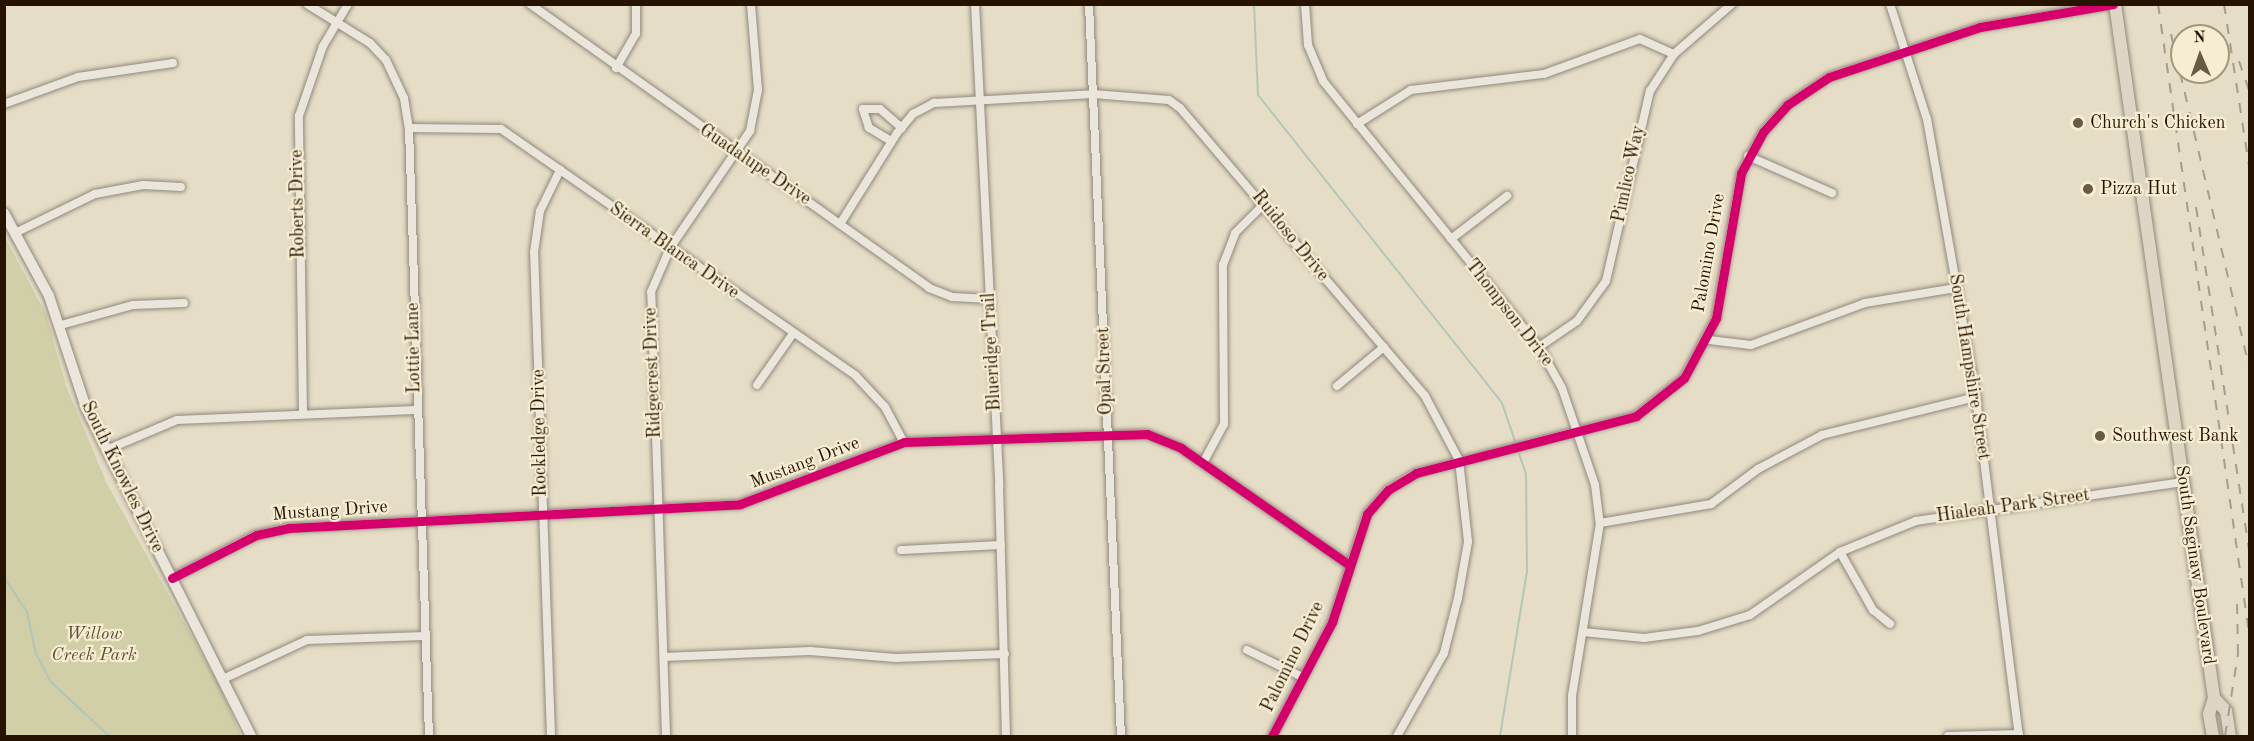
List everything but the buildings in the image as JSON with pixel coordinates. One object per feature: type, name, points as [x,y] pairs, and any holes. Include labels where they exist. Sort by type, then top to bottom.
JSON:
[{"type":"main road","name":"South Saginaw Boulevard","points":[[2114,4],[2214,698],[2209,714],[2213,736]]},
{"type":"main road","name":"South Saginaw Boulevard","points":[[2214,698],[2226,711],[2230,736]]},
{"type":"street","name":"Lottie Lane","points":[[307,4],[334,24],[370,44],[386,60],[404,98],[409,128],[415,410],[429,736]]},
{"type":"street","name":"Roberts Drive","points":[[303,414],[299,116],[334,24],[348,4]]},
{"type":"street","name":"Guadalupe Drive","points":[[531,4],[735,153],[929,288],[960,298],[990,299]]},
{"type":"street","points":[[616,68],[636,34],[636,4]]},
{"type":"street","name":"Ridgecrest Drive","points":[[666,736],[650,309],[654,278],[670,248],[735,153],[756,109],[751,4]]},
{"type":"street","name":"Blueridge Trail","points":[[975,4],[978,99],[997,437],[1006,736]]},
{"type":"street","name":"Opal Street","points":[[1089,4],[1120,736]]},
{"type":"street","name":"Thompson Drive","points":[[1305,4],[1305,31],[1318,72],[1357,124],[1539,347],[1554,370],[1577,433],[1595,485],[1600,523],[1583,632],[1572,736]]},
{"type":"street","name":"Pimlico Way","points":[[1539,347],[1576,321],[1606,281],[1642,111],[1674,54],[1732,4]]},
{"type":"street","name":"South Hampshire Street","points":[[1890,4],[1908,51],[1927,118],[1976,397],[2019,735]]},
{"type":"street","name":"Palomino Drive","points":[[1272,736],[1300,676],[1332,622],[1348,564],[1367,514],[1388,490],[1416,473],[1459,460],[1577,433],[1636,416],[1661,400],[1684,378],[1709,340],[1737,184],[1748,156],[1772,119],[1804,91],[1908,51],[2002,22],[2114,4]]},
{"type":"street","points":[[1357,124],[1411,90],[1544,74],[1640,39],[1674,54]]},
{"type":"street","points":[[4,104],[78,77],[173,63]]},
{"type":"street","name":"Ruidoso Drive","points":[[840,224],[891,141],[902,128],[933,102],[1093,94],[1169,100],[1212,140],[1425,396],[1459,460],[1468,542],[1458,598],[1444,653],[1397,736]]},
{"type":"street","points":[[891,141],[869,128],[863,109],[880,109],[902,128]]},
{"type":"street","name":"Sierra Blanca Drive","points":[[409,128],[490,126],[560,170],[792,335],[856,376],[885,406],[904,442]]},
{"type":"street","points":[[1748,156],[1832,193]]},
{"type":"street","name":"Rockledge Drive","points":[[551,736],[534,252],[540,211],[560,170]]},
{"type":"street","points":[[17,232],[95,194],[143,185],[181,187]]},
{"type":"street","points":[[1451,239],[1507,196]]},
{"type":"street","points":[[1203,463],[1224,424],[1223,265],[1235,232],[1264,204]]},
{"type":"street","name":"South Knowles Drive","points":[[4,213],[17,232],[61,326],[86,408],[251,736]]},
{"type":"street","points":[[1709,340],[1751,345],[1865,303],[1956,288]]},
{"type":"street","points":[[61,326],[133,305],[184,303]]},
{"type":"street","points":[[757,386],[792,335]]},
{"type":"street","points":[[1337,386],[1384,347]]},
{"type":"street","points":[[1600,523],[1711,504],[1758,469],[1822,435],[1976,397]]},
{"type":"street","points":[[106,450],[177,420],[415,410]]},
{"type":"street","name":"Mustang Drive","points":[[172,578],[272,530],[542,518],[659,510],[764,499],[904,442],[1107,435],[1163,438],[1203,463],[1348,564]]},
{"type":"street","name":"Hialeah Park Street","points":[[1583,632],[1644,638],[1724,624],[1776,600],[1840,552],[1916,521],[2184,482]]},
{"type":"street","points":[[901,550],[1001,545]]},
{"type":"street","points":[[1840,552],[1873,610],[1890,624]]},
{"type":"street","points":[[223,679],[307,640],[425,636]]},
{"type":"street","points":[[1247,650],[1300,676]]},
{"type":"street","points":[[664,657],[810,651],[896,658],[1005,654]]},
{"type":"street","points":[[1948,736],[2019,735]]},
{"type":"green space","name":"Willow Creek Park","points":[[4,236],[46,314],[66,386],[107,484],[220,687],[241,736],[5,736]]},
{"type":"waterway","points":[[1254,4],[1258,95],[1502,403],[1515,441]]},
{"type":"waterway","points":[[1500,736],[1527,572],[1526,474],[1519,454]]},
{"type":"waterway","points":[[4,577],[27,612],[35,651],[50,681],[109,736]]},
{"type":"railway","points":[[2158,4],[2250,639]]},
{"type":"railway","points":[[2224,4],[2250,172]]},
{"type":"railway","points":[[2239,61],[2250,93]]},
{"type":"railway","points":[[2183,84],[2250,371]]},
{"type":"railway","points":[[2196,207],[2250,557]]},
{"type":"railway","points":[[2225,736],[2238,654],[2237,600]]},
{"type":"cycle path","points":[[1272,736],[1332,622],[1367,514],[1388,490],[1416,473],[1636,416],[1684,378],[1716,318],[1741,173],[1763,132],[1787,105],[1829,77],[1980,27],[2113,4]]},
{"type":"cycle path","points":[[172,578],[256,535],[288,528],[740,504],[904,442],[1147,434],[1181,448],[1348,564]]},
{"type":"place","name":"Church's Chicken","points":[[2078,123]]},
{"type":"place","name":"Pizza Hut","points":[[2088,189]]},
{"type":"place","name":"Southwest Bank","points":[[2100,436]]}]
